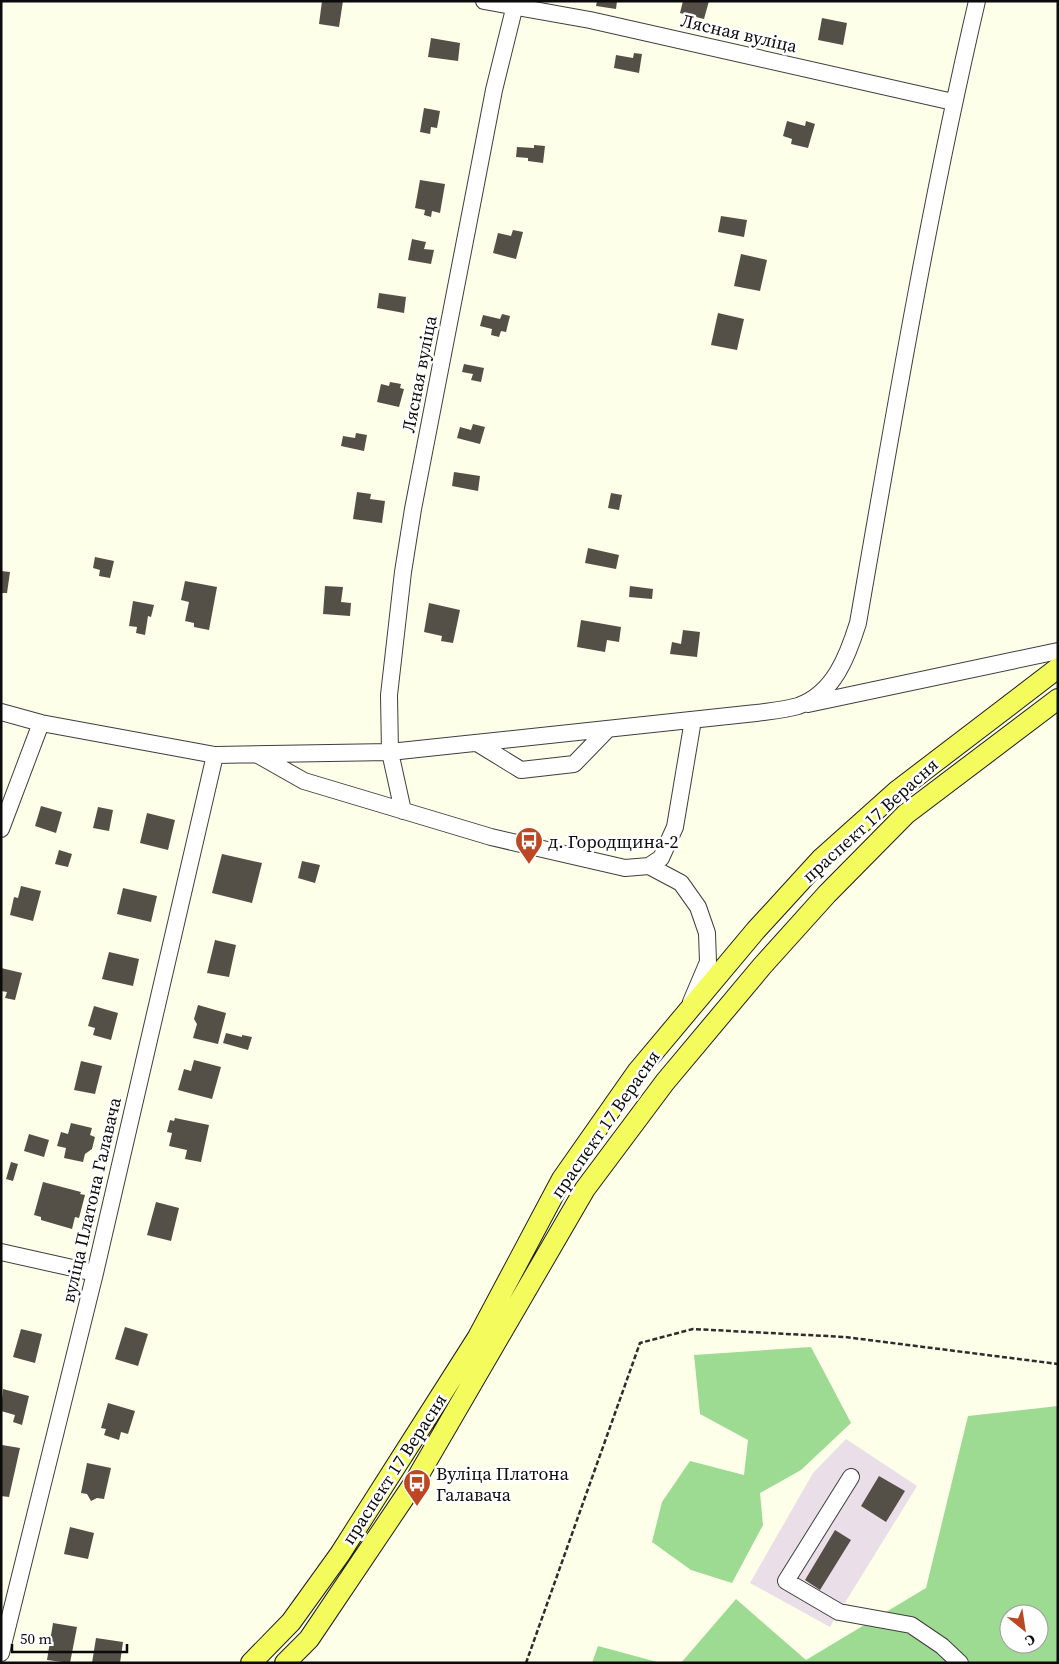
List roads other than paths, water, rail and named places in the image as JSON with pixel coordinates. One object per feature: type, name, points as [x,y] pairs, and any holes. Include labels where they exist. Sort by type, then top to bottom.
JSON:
[{"type":"main road","name":"праспект 17 Верасня","points":[[251,1663],[291,1622],[340,1554],[478,1337],[562,1179],[637,1072],[756,930],[821,859],[897,791],[1058,668]]},
{"type":"main road","name":"праспект 17 Верасня","points":[[285,1663],[309,1639],[414,1483],[585,1189],[665,1082],[763,965],[827,894],[906,814],[1058,700]]},
{"type":"street","name":"Лясная вуліца","points":[[484,1],[515,4],[590,20],[954,102]]},
{"type":"street","points":[[801,705],[823,690],[837,675],[846,658],[858,623],[902,369],[954,102],[977,1]]},
{"type":"street","name":"Лясная вуліца","points":[[403,811],[390,752],[389,695],[403,572],[413,508],[491,108],[515,4]]},
{"type":"street","points":[[1,712],[41,723],[215,755],[390,752],[782,709],[1058,651]]},
{"type":"street","points":[[258,755],[304,781],[491,837],[624,868],[649,866],[661,858],[675,827],[693,720]]},
{"type":"street","points":[[1,829],[41,723]]},
{"type":"street","points":[[477,743],[521,770],[574,764],[608,729]]},
{"type":"street","name":"вуліца Платона Галавача","points":[[1,1653],[95,1273],[215,755]]},
{"type":"street","points":[[649,866],[681,883],[698,907],[707,933],[708,962],[687,1012]]},
{"type":"street","points":[[1,1252],[95,1273]]},
{"type":"street","points":[[851,1477],[786,1581],[840,1612],[911,1625],[942,1646],[960,1663]]},
{"type":"place","name":"д. Городщина-2","points":[[529,865]]},
{"type":"place","name":"Вуліца Платона Галавача","points":[[417,1507]]}]
